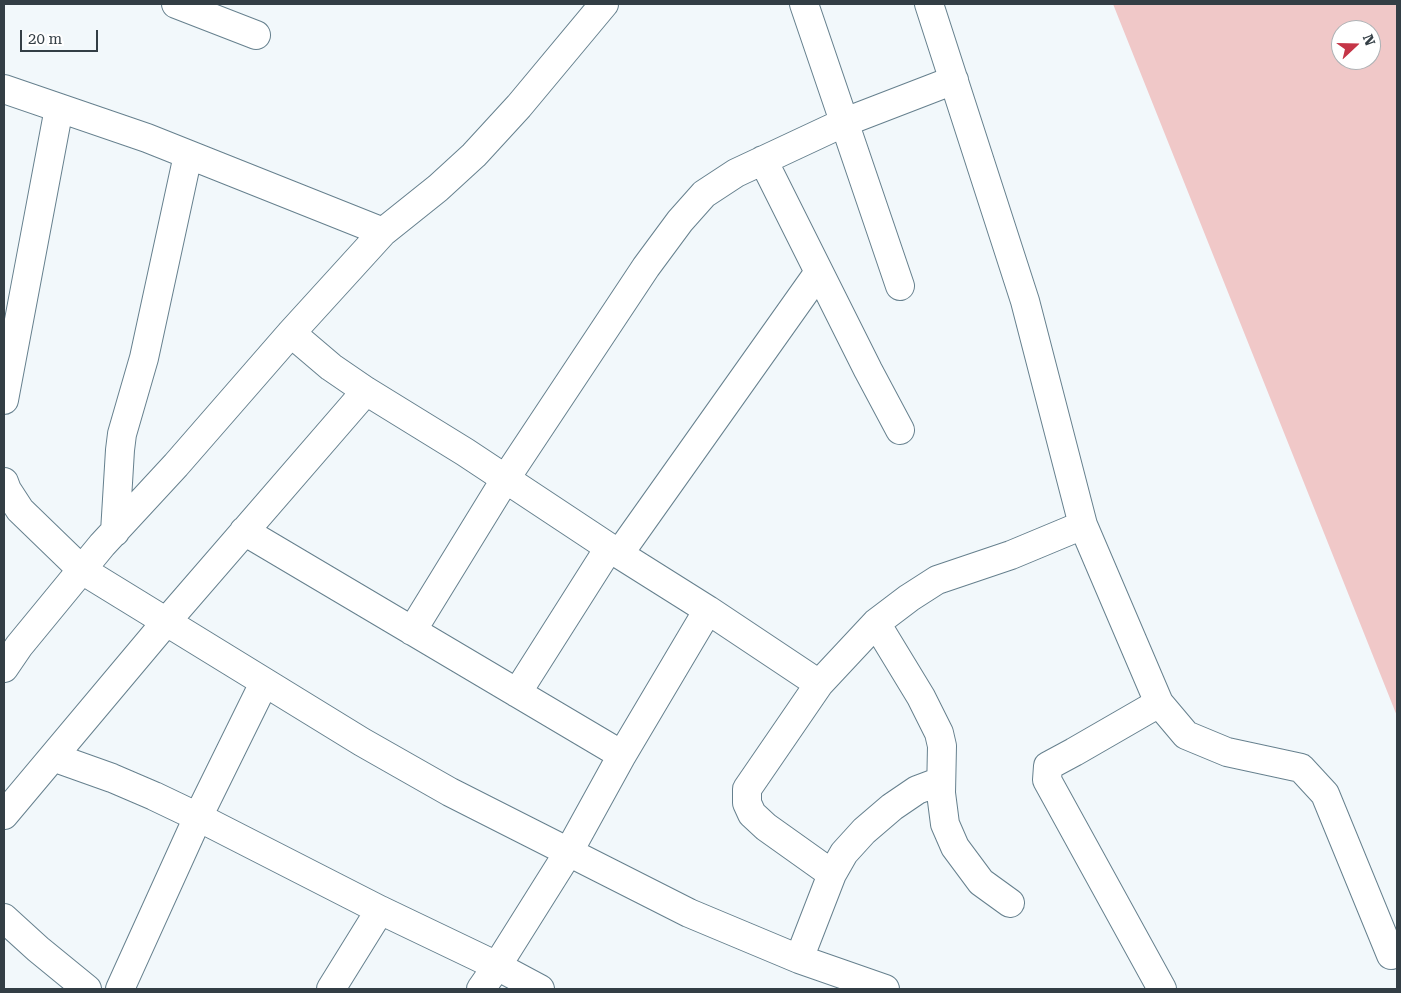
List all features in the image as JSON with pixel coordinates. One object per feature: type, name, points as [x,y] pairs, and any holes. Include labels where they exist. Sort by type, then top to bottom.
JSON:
[{"type":"street","points":[[176,4],[256,35]]},
{"type":"street","points":[[4,668],[19,646],[82,570],[382,232],[438,188],[474,155],[519,106],[604,4]]},
{"type":"street","points":[[804,4],[900,286]]},
{"type":"street","points":[[929,4],[1025,301],[1083,525],[1159,703],[1186,735],[1227,752],[1301,768],[1325,794],[1391,955]]},
{"type":"street","points":[[412,630],[506,478],[641,275],[680,221],[704,194],[736,173],[844,122],[954,80]]},
{"type":"street","points":[[4,89],[146,138],[382,232]]},
{"type":"street","points":[[4,400],[59,108]]},
{"type":"street","points":[[115,532],[122,434],[144,358],[188,155]]},
{"type":"street","points":[[763,160],[900,430]]},
{"type":"street","points":[[517,693],[614,551],[819,272]]},
{"type":"street","points":[[291,333],[331,367],[366,391],[506,478],[818,684]]},
{"type":"street","points":[[4,815],[166,622],[366,391]]},
{"type":"street","points":[[4,482],[20,510],[82,570],[362,742],[450,792],[689,914],[799,960],[886,989]]},
{"type":"street","points":[[832,874],[766,827],[752,814],[747,803],[747,789],[818,684],[876,623],[937,580],[1011,555],[1083,525]]},
{"type":"street","points":[[244,532],[622,755]]},
{"type":"street","points":[[481,989],[568,853],[622,755],[708,610]]},
{"type":"street","points":[[876,623],[921,697],[939,733],[942,746],[941,793],[946,824],[955,847],[981,882],[1010,903]]},
{"type":"street","points":[[120,989],[198,817],[264,683]]},
{"type":"street","points":[[1159,703],[1048,766],[1047,780],[1162,989]]},
{"type":"street","points":[[53,757],[112,778],[154,796],[540,989]]},
{"type":"street","points":[[799,960],[832,874],[844,853],[864,831],[892,807],[917,790],[941,781]]},
{"type":"street","points":[[331,989],[380,910]]},
{"type":"street","points":[[4,918],[87,989]]},
{"type":"shaded area","points":[[1113,4],[1397,4],[1397,716]]}]
